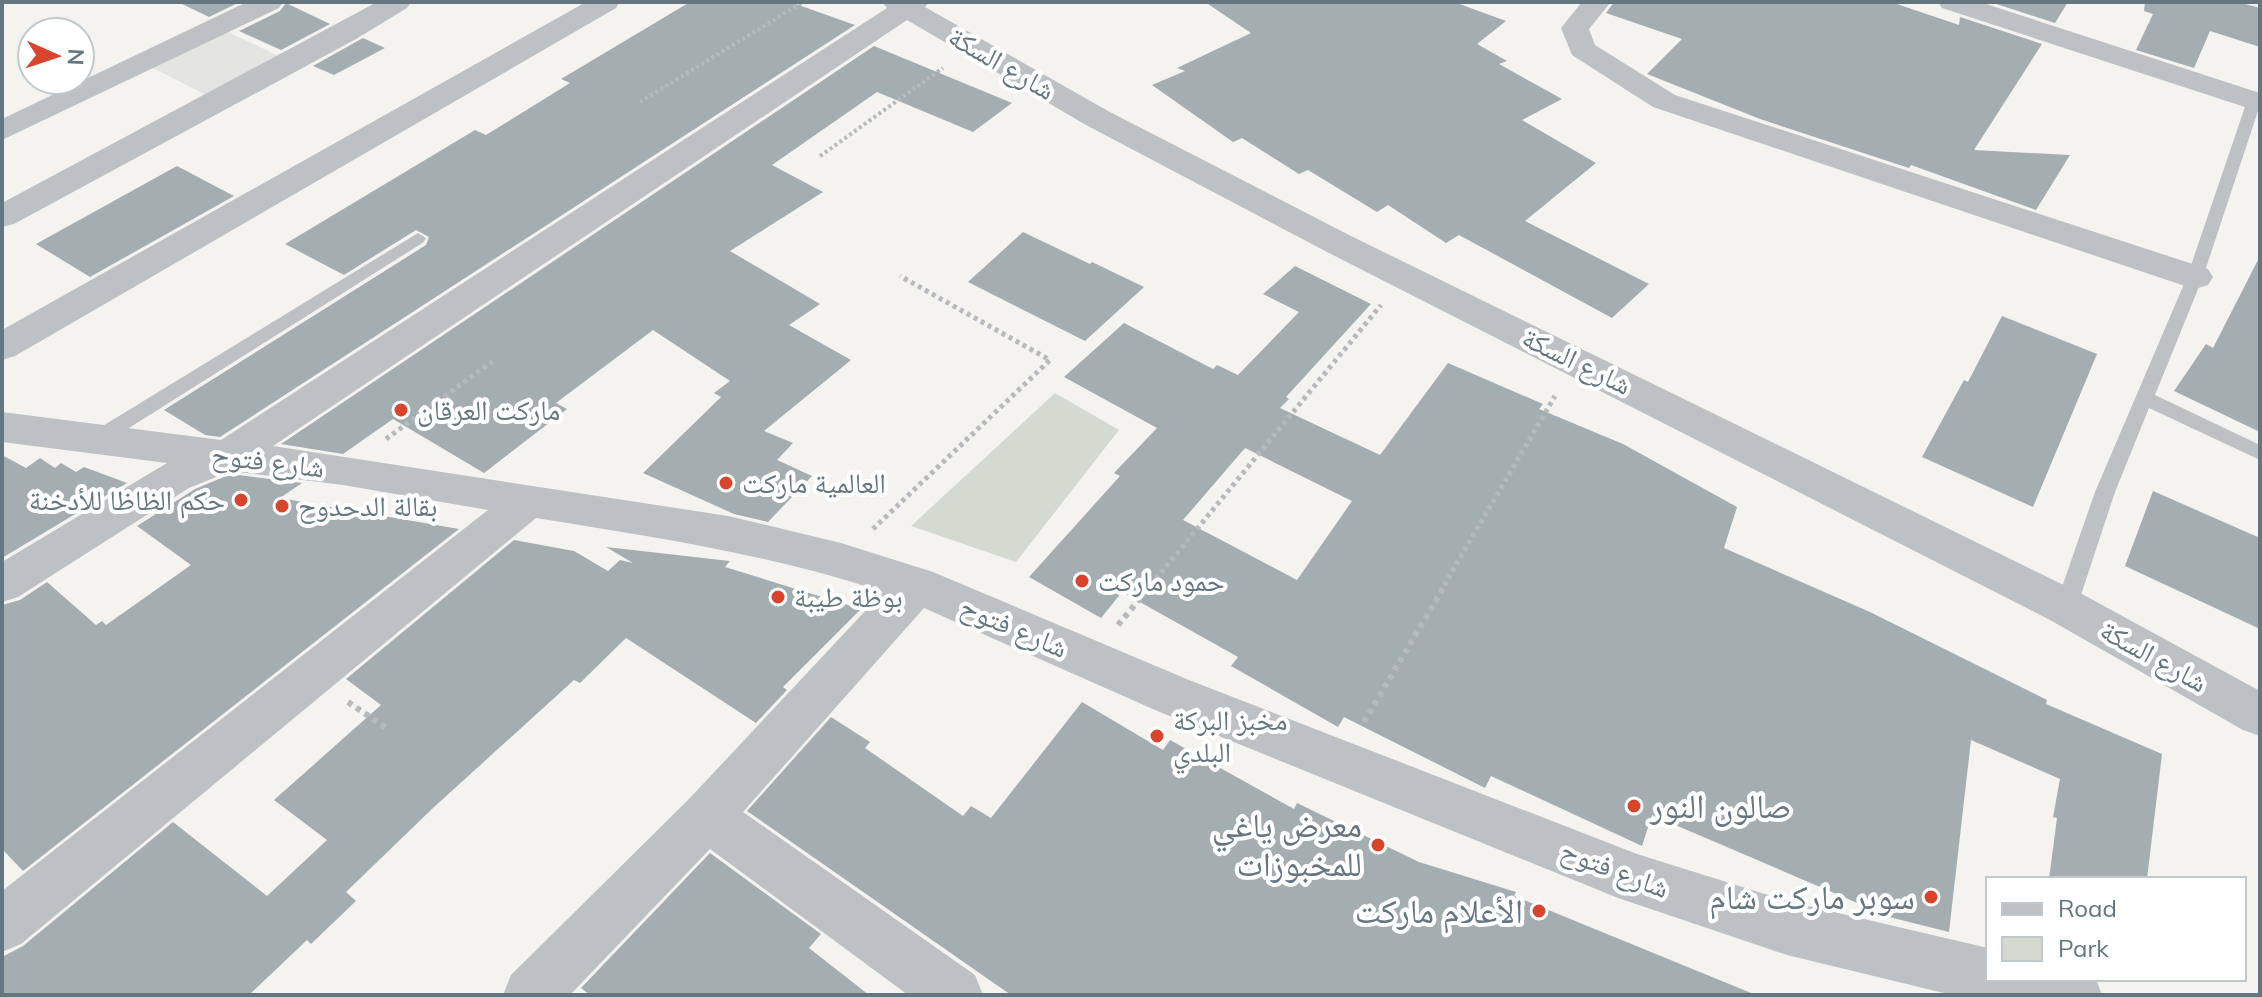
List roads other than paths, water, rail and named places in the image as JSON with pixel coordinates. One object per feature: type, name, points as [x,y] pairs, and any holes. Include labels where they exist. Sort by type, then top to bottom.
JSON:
[{"type":"street","points":[[2,131],[269,2]]},
{"type":"street","points":[[2,217],[346,33],[397,2]]},
{"type":"street","points":[[2,347],[606,2]]},
{"type":"street","points":[[1597,2],[1575,28],[1582,49],[1664,101],[2195,277]]},
{"type":"street","points":[[1952,2],[2257,102]]},
{"type":"street","points":[[2,584],[174,477],[227,456],[906,4]]},
{"type":"street","name":"شارع السكة","points":[[906,4],[1097,118],[1405,277],[2066,607],[2260,715]]},
{"type":"street","name":"شارع فتوح","points":[[2,427],[343,470],[728,533],[841,560],[917,585],[1090,660],[1637,880],[1787,928],[1972,980],[2074,995]]},
{"type":"street","points":[[4,919],[528,501]]},
{"type":"street","points":[[531,995],[707,816],[917,585]]},
{"type":"street","points":[[707,816],[955,995]]},
{"type":"lane","points":[[2066,607],[2105,492],[2195,277],[2257,102]]},
{"type":"lane","points":[[95,440],[418,238]]},
{"type":"lane","points":[[2144,398],[2260,453]]},
{"type":"place","name":"ماركت العرقان","points":[[401,410]]},
{"type":"place","name":"العالمية ماركت","points":[[726,483]]},
{"type":"place","name":"حكم الظاظا للأدخنة","points":[[241,500]]},
{"type":"place","name":"بقالة الدحدوح","points":[[282,506]]},
{"type":"place","name":"حمود ماركت","points":[[1082,581]]},
{"type":"place","name":"بوظة طيبة","points":[[778,597]]},
{"type":"place","name":"مخبز البركة البلدي","points":[[1157,736]]},
{"type":"place","name":"صالون النور","points":[[1634,806]]},
{"type":"place","name":"معرض ياغي للمخبوزات","points":[[1378,845]]},
{"type":"place","name":"سوبر ماركت شام","points":[[1931,897]]},
{"type":"place","name":"الأعلام ماركت","points":[[1539,911]]}]
